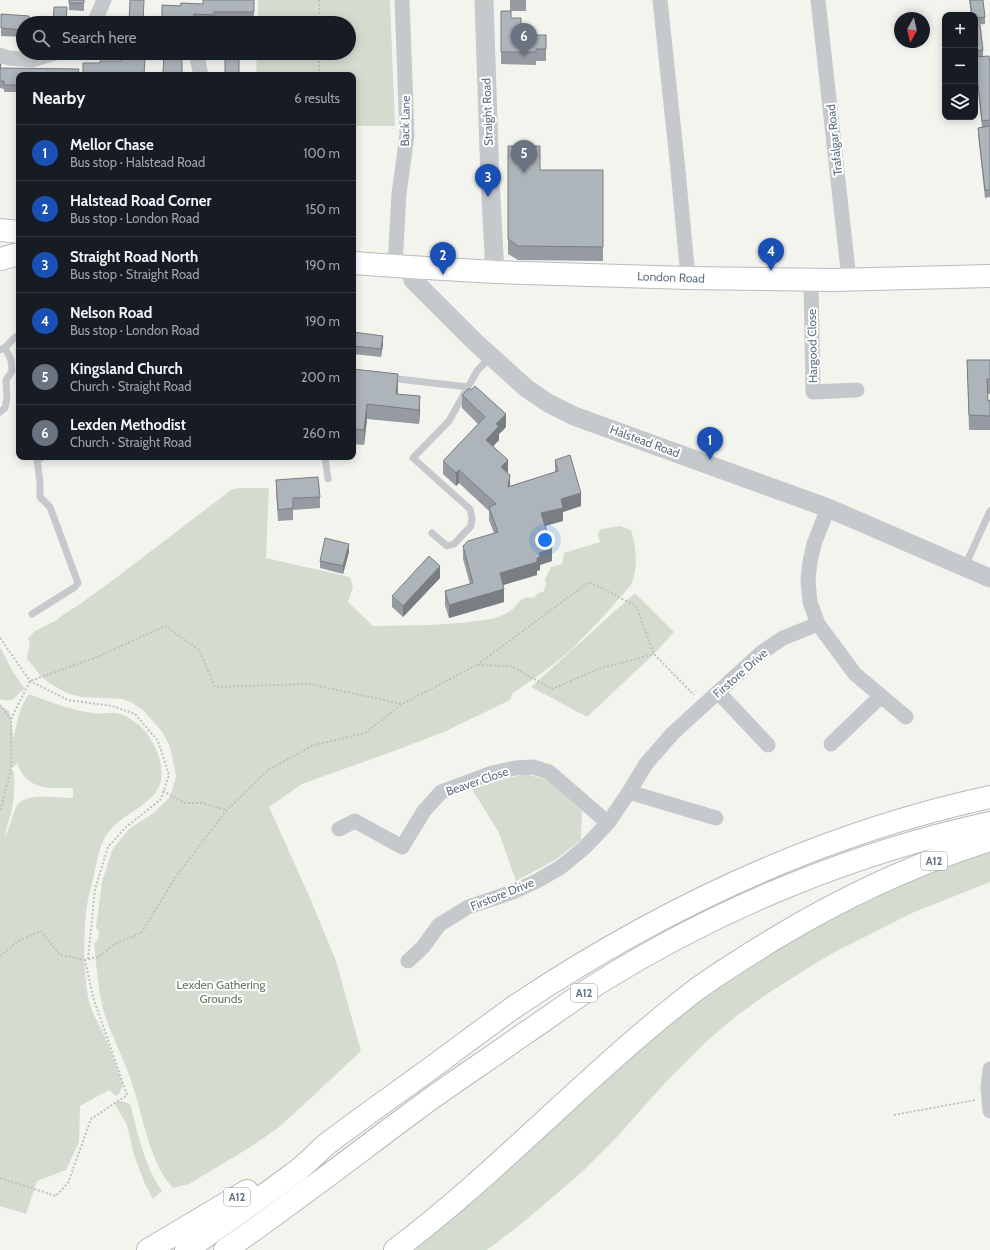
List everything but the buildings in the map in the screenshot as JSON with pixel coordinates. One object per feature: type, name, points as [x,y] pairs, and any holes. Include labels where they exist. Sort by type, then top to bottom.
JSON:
[{"type":"main road","points":[[0,230],[16,232]]},
{"type":"main road","points":[[0,259],[16,255]]},
{"type":"main road","name":"London Road","points":[[356,262],[403,267],[495,272],[688,278],[811,280],[990,276]]},
{"type":"main road","name":"A12","points":[[186,1250],[296,1173],[326,1145],[517,1006],[589,960],[671,913],[745,878],[829,844],[891,823],[956,804],[990,797]]},
{"type":"main road","name":"A12","points":[[225,1250],[431,1099],[590,989],[677,938],[783,888],[830,870],[905,845],[957,830],[990,824]]},
{"type":"main road","name":"A12","points":[[395,1250],[437,1217],[621,1052],[698,989],[750,954],[830,907],[903,873],[968,847],[990,840]]},
{"type":"main road","name":"A12","points":[[148,1250],[294,1162],[326,1145]]},
{"type":"street","points":[[97,16],[104,0]]},
{"type":"street","name":"Back Lane","points":[[402,0],[408,135],[398,194],[403,267]]},
{"type":"street","name":"Straight Road","points":[[484,0],[490,180],[495,272]]},
{"type":"street","points":[[660,0],[688,278]]},
{"type":"street","name":"Trafalgar Road","points":[[818,0],[849,279]]},
{"type":"street","points":[[0,55],[16,59]]},
{"type":"street","points":[[198,60],[200,72]]},
{"type":"street","name":"Halstead Road","points":[[403,267],[424,292],[491,356],[526,388],[548,403],[574,416],[828,508],[990,578]]},
{"type":"street","name":"Hargood Close","points":[[811,280],[813,392],[857,390]]},
{"type":"street","points":[[828,508],[814,544],[808,580],[810,602],[818,624],[855,674],[906,717]]},
{"type":"street","name":"Firstore Drive","points":[[408,961],[423,947],[439,925],[468,907],[513,892],[537,881],[561,867],[584,848],[608,823],[646,764],[673,733],[762,652],[783,638],[818,624]]},
{"type":"street","points":[[718,692],[768,745]]},
{"type":"street","points":[[831,744],[881,696]]},
{"type":"street","name":"Beaver Close","points":[[339,829],[355,821],[402,847],[424,812],[441,792],[492,773],[515,768],[532,767],[549,772],[608,823]]},
{"type":"street","points":[[629,792],[716,818]]},
{"type":"street","points":[[990,1069],[988,1087],[990,1111]]},
{"type":"lane","points":[[0,412],[5,408],[7,396],[6,380],[12,371],[12,360],[3,349],[16,336]]},
{"type":"lane","points":[[432,533],[447,546],[454,544],[471,526],[472,518],[470,509],[413,458],[449,421],[477,371],[491,356]]},
{"type":"lane","points":[[384,378],[468,387]]},
{"type":"lane","points":[[32,614],[76,587],[78,582],[50,507],[40,497],[40,482],[37,460]]},
{"type":"lane","points":[[325,460],[328,479]]},
{"type":"lane","points":[[965,567],[990,511]]},
{"type":"path","points":[[318,0],[319,16]]},
{"type":"path","points":[[319,60],[319,72]]},
{"type":"path","points":[[0,956],[18,941],[41,931],[60,955],[87,960],[98,957],[115,944],[141,933],[175,878],[226,810],[268,770],[314,745],[365,733],[402,704],[477,665],[589,582],[636,606],[654,654],[704,704]]},
{"type":"path","points":[[0,812],[11,769],[11,719],[30,681],[97,657],[165,626],[199,650],[214,687],[309,684],[402,704]]},
{"type":"path","points":[[0,638],[30,681],[68,700],[112,706],[135,714],[158,741],[169,775],[160,799],[124,828],[108,846],[95,889],[87,960],[93,997],[127,1095],[91,1119],[68,1183],[56,1196],[0,1178]]},
{"type":"path","points":[[477,665],[511,666],[552,689],[598,669],[654,654]]},
{"type":"path","points":[[0,705],[11,719]]},
{"type":"path","points":[[163,792],[185,804],[203,803],[226,810]]},
{"type":"path","points":[[894,1115],[970,1101]]},
{"type":"green space","points":[[258,0],[390,0],[395,126],[356,126],[356,72],[256,72],[257,60],[356,60],[356,16],[258,16]]},
{"type":"green space","name":"Lexden Gathering Grounds","points":[[238,488],[269,488],[266,558],[350,577],[353,587],[348,602],[373,626],[449,624],[480,621],[502,616],[512,610],[523,599],[534,598],[537,594],[544,591],[546,584],[545,579],[551,567],[562,564],[564,553],[600,542],[598,533],[601,529],[620,526],[631,530],[636,564],[634,578],[631,585],[601,619],[572,649],[553,665],[512,694],[510,700],[446,731],[302,784],[269,807],[310,898],[336,961],[361,1051],[278,1128],[252,1146],[189,1184],[173,1188],[165,1178],[153,1154],[131,1081],[103,1010],[99,991],[94,944],[98,939],[99,932],[96,927],[102,882],[112,850],[129,829],[152,814],[170,797],[176,776],[170,747],[163,733],[144,711],[132,703],[123,699],[81,697],[67,693],[49,683],[27,659],[30,641],[27,639],[35,631],[57,620],[117,577],[231,490]]},
{"type":"green space","points":[[635,593],[674,632],[654,654],[587,717],[531,687]]},
{"type":"green space","points":[[0,647],[13,672],[25,689],[15,698],[10,700],[0,699]]},
{"type":"green space","points":[[29,694],[77,710],[96,714],[117,713],[128,717],[140,726],[149,737],[160,759],[162,774],[161,781],[152,797],[121,820],[105,837],[98,855],[87,905],[84,953],[89,1001],[108,1043],[123,1085],[119,1094],[116,1096],[109,1090],[80,1106],[79,1142],[66,1170],[37,1181],[26,1214],[0,1206],[0,706],[9,711],[14,739],[19,716]],"holes":[[[17,763],[21,772],[27,779],[40,786],[73,788],[73,798],[42,796],[26,799],[20,802],[16,807],[5,837],[14,795],[14,772],[11,769]]]},
{"type":"green space","points":[[526,774],[547,780],[582,811],[581,840],[555,860],[516,881],[499,833],[472,789]]},
{"type":"green space","points":[[990,847],[990,882],[912,913],[829,955],[770,992],[735,1017],[705,1043],[665,1083],[615,1139],[582,1172],[521,1224],[487,1250],[398,1250],[710,985],[807,922]]},
{"type":"green space","points":[[121,1101],[130,1104],[146,1160],[162,1191],[153,1199],[145,1184],[134,1155],[127,1125],[114,1103]]},
{"type":"place","name":"Lexden Methodist","points":[[524,56]]},
{"type":"place","name":"Kingsland Church","points":[[524,173]]},
{"type":"place","name":"Straight Road North","points":[[488,197]]},
{"type":"place","name":"Nelson Road","points":[[771,271]]},
{"type":"place","name":"Halstead Road Corner","points":[[443,275]]},
{"type":"place","name":"Mellor Chase","points":[[710,460]]}]
